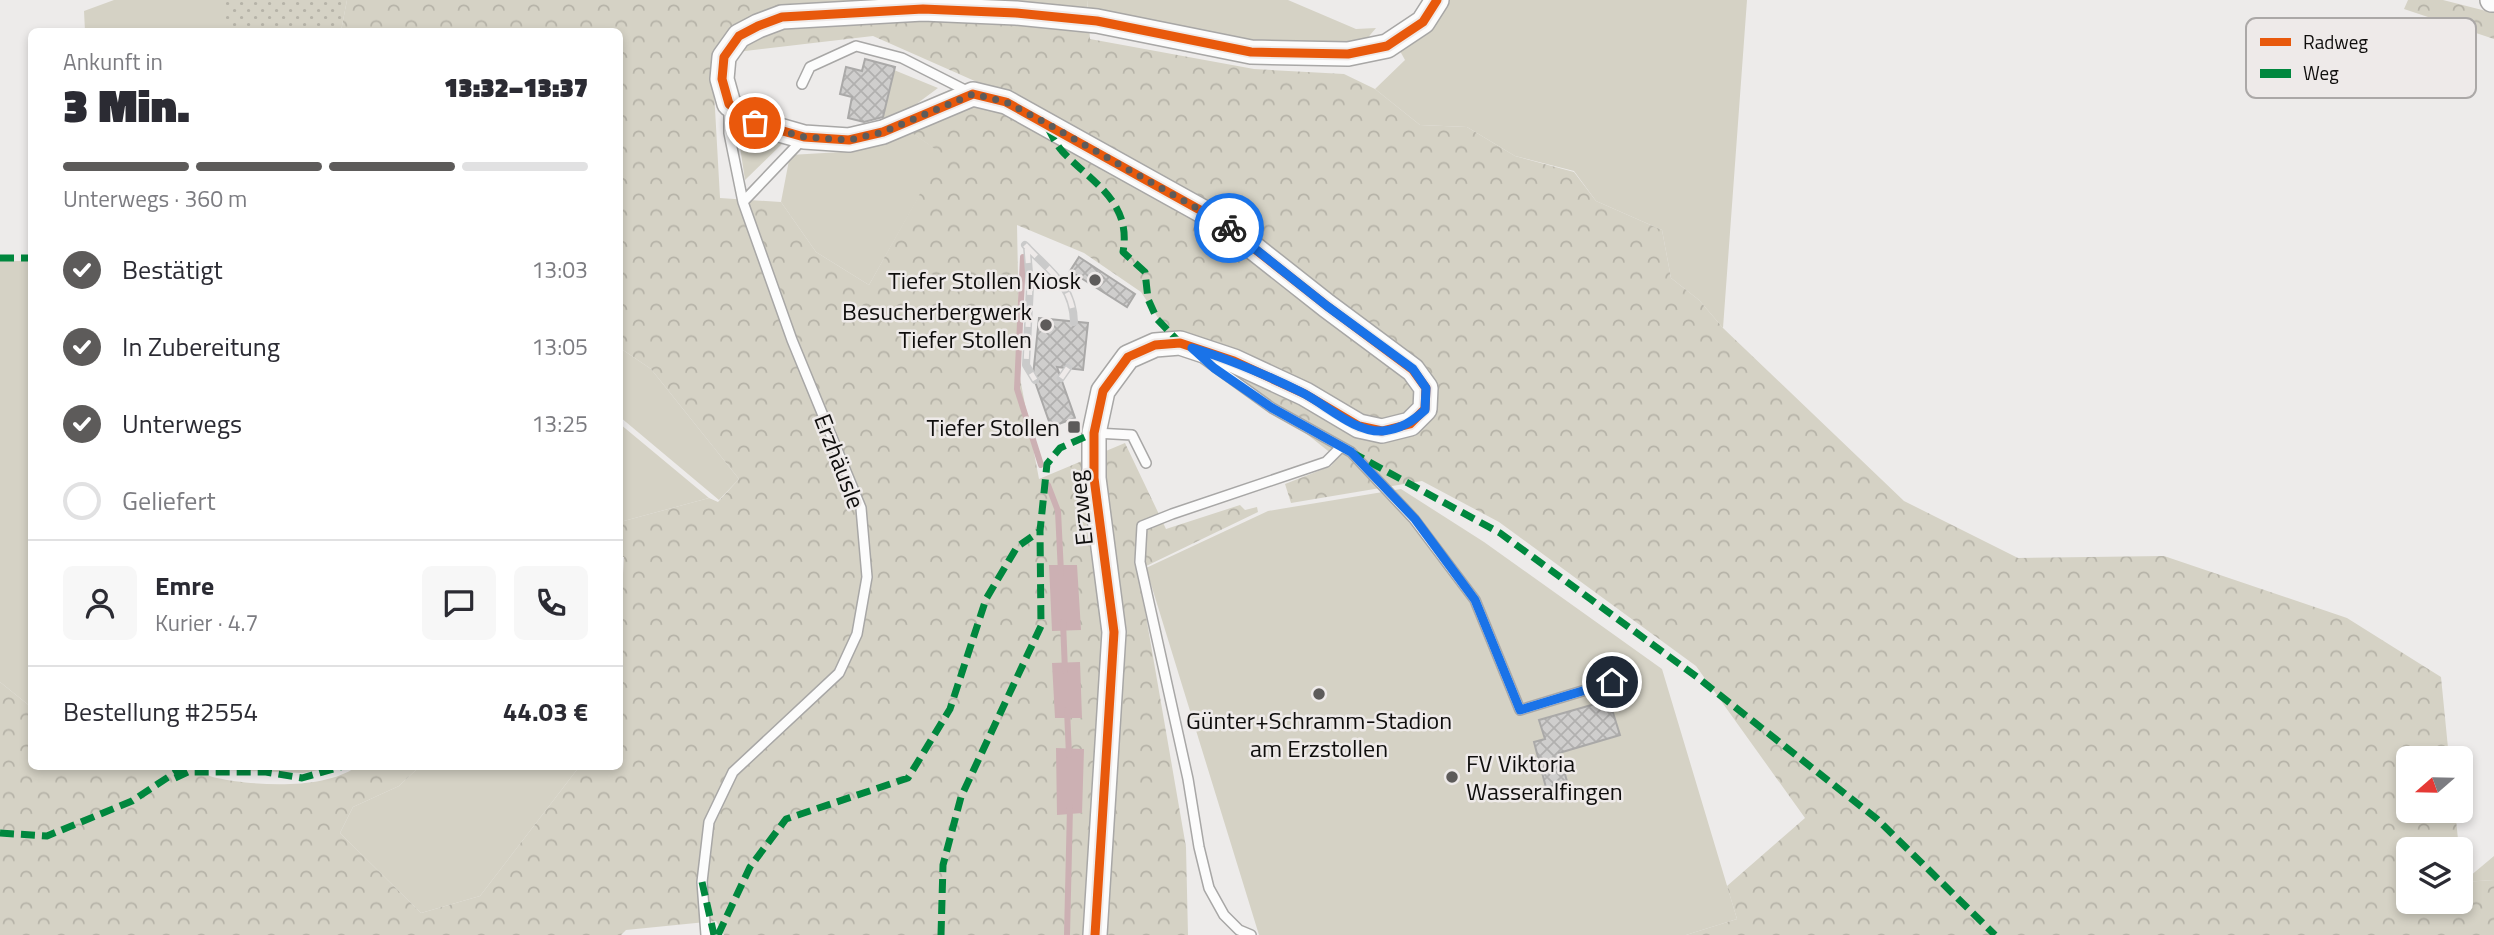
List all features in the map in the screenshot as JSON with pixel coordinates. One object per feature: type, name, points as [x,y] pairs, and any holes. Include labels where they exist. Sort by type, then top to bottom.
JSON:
[{"type":"street","points":[[973,94],[883,132],[849,140],[804,137],[755,123],[729,104],[722,79],[724,57],[739,36],[782,18],[923,9],[1016,13],[1097,21],[1251,52],[1348,54],[1387,46],[1423,22],[1437,0]]},
{"type":"street","name":"Erzweg","points":[[973,94],[1006,102],[1218,220],[1327,306],[1413,369],[1426,388],[1425,410],[1410,424],[1382,431],[1359,426],[1305,394],[1234,360],[1180,344],[1155,345],[1128,357],[1102,391],[1094,433],[1094,478],[1114,632],[1095,935]]},
{"type":"lane","points":[[802,84],[810,67],[856,46],[902,58],[973,94]]},
{"type":"lane","name":"Erzhäusle","points":[[706,935],[702,882],[709,822],[733,772],[839,673],[857,634],[867,577],[861,508],[792,340],[743,202],[729,133],[729,104]]},
{"type":"lane","points":[[743,202],[804,137]]},
{"type":"lane","points":[[1192,348],[1214,368],[1272,408],[1351,452],[1415,519],[1475,600],[1520,710],[1612,682]]},
{"type":"lane","points":[[1094,433],[1132,435],[1146,463]]},
{"type":"lane","points":[[1251,935],[1239,930],[1224,915],[1209,888],[1140,562],[1142,526],[1172,513],[1326,462],[1342,447]]},
{"type":"green space","points":[[114,0],[223,0],[223,28],[85,28],[84,11]]},
{"type":"green space","points":[[223,0],[347,0],[342,28],[223,28]]},
{"type":"green space","points":[[347,0],[1087,0],[1090,39],[1254,69],[1344,74],[1375,89],[1420,125],[1467,127],[1515,156],[1574,172],[1596,201],[1662,230],[1671,278],[1699,300],[1723,328],[1904,501],[2018,558],[2164,556],[2347,618],[2441,677],[2448,746],[2396,746],[2396,823],[2456,823],[2458,837],[2396,837],[2396,914],[2473,914],[2473,881],[2494,880],[2494,935],[1686,935],[1737,919],[1727,886],[1805,818],[1696,666],[1499,522],[1422,481],[1291,503],[1285,484],[1331,466],[1337,458],[1237,379],[1170,336],[1141,292],[1084,253],[1017,225],[1020,378],[1039,479],[1125,443],[1166,529],[1240,505],[1245,510],[1257,507],[1258,512],[1138,570],[1186,847],[1188,935],[724,935],[716,921],[626,930],[621,935],[0,935],[0,682],[28,705],[28,770],[199,770],[233,781],[289,784],[326,780],[350,770],[416,770],[399,786],[353,807],[340,833],[421,913],[480,896],[577,770],[623,770],[623,521],[709,498],[718,502],[739,479],[651,369],[623,350],[623,28],[342,28]],"holes":[[[873,36],[986,86],[905,128],[942,154],[869,285],[816,252],[781,202],[720,198],[712,55]]]},
{"type":"green space","points":[[1087,0],[1288,0],[1356,29],[1376,28],[1365,41],[1295,44],[1260,41],[1088,11]]},
{"type":"green space","points":[[1450,0],[1747,0],[1723,328],[1699,300],[1671,278],[1662,230],[1596,201],[1574,171],[1515,156],[1467,127],[1420,125],[1375,89],[1405,60],[1400,51],[1437,23]]},
{"type":"green space","points":[[2408,0],[2443,0],[2494,13],[2494,39],[2476,33],[2476,18],[2431,18],[2404,9]]},
{"type":"green space","points":[[894,70],[938,88],[907,111],[882,121]]},
{"type":"green space","points":[[737,127],[784,142],[745,180]]},
{"type":"green space","points":[[905,128],[943,154],[869,285],[816,252],[781,202],[790,155],[858,151]]},
{"type":"green space","points":[[0,261],[28,261],[28,705],[0,682]]},
{"type":"green space","points":[[623,350],[651,369],[739,479],[719,500],[623,420]]},
{"type":"green space","points":[[623,426],[709,498],[623,521]]},
{"type":"green space","name":"FV Viktoria Wasseralfingen","points":[[1401,489],[1484,542],[1662,669],[1737,919],[1686,935],[1259,935],[1146,568],[1268,511]]},
{"type":"green space","points":[[225,770],[319,770],[303,773]]},
{"type":"green space","points":[[416,770],[577,770],[480,896],[421,913],[340,833],[353,807],[399,786]]},
{"type":"green space","points":[[2494,856],[2494,880],[2473,881],[2473,874]]},
{"type":"shaded area","points":[[1049,565],[1077,565],[1081,630],[1052,631]]},
{"type":"shaded area","points":[[1080,662],[1082,718],[1055,718],[1052,663]]},
{"type":"shaded area","points":[[1056,748],[1084,749],[1082,813],[1057,815]]},
{"type":"building","points":[[865,59],[895,67],[883,117],[864,122],[848,118],[852,97],[840,94],[846,67],[862,71]]},
{"type":"building","points":[[1079,257],[1135,294],[1127,307],[1070,271]]},
{"type":"building","points":[[1039,318],[1088,323],[1083,370],[1057,367],[1075,418],[1051,427],[1033,376]]},
{"type":"building","points":[[1609,700],[1620,735],[1559,753],[1570,792],[1549,799],[1534,742],[1545,739],[1539,720]]},
{"type":"waterway","points":[[1023,257],[1017,389],[1041,465]]},
{"type":"waterway","points":[[1048,485],[1058,511],[1061,573]]},
{"type":"waterway","points":[[1063,622],[1065,671]]},
{"type":"waterway","points":[[1067,710],[1069,755]]},
{"type":"waterway","points":[[1067,935],[1070,807]]},
{"type":"railway","points":[[1025,245],[1064,288],[1073,309],[1074,322]]},
{"type":"railway","points":[[1027,247],[1030,286],[1026,365],[1035,380]]},
{"type":"railway","points":[[1061,378],[1068,368]]},
{"type":"marked path","points":[[1048,128],[1062,151],[1107,194],[1115,206],[1124,234],[1123,252],[1145,272],[1148,299],[1157,319],[1180,343]]},
{"type":"marked path","points":[[0,258],[28,258]]},
{"type":"marked path","points":[[941,935],[943,865],[961,797],[1041,626],[1040,531],[1047,464],[1060,448],[1094,433]]},
{"type":"marked path","points":[[1351,452],[1500,533],[1697,677],[1877,819],[1995,935]]},
{"type":"marked path","points":[[718,935],[750,867],[786,819],[908,778],[950,709],[986,599],[1017,547],[1040,531]]},
{"type":"marked path","points":[[0,833],[47,836],[132,801],[179,770]]},
{"type":"marked path","points":[[175,778],[188,772],[266,772],[302,778],[330,770]]},
{"type":"marked path","points":[[702,882],[714,935]]},
{"type":"cycle path","points":[[1095,935],[1114,632],[1094,478],[1094,433],[1103,391],[1128,357],[1155,345],[1180,343],[1234,361],[1305,394],[1359,426],[1382,431],[1410,424],[1425,409],[1426,388],[1413,370],[1218,220],[1006,102],[973,94],[883,132],[849,140],[804,137],[755,123],[729,104],[722,79],[724,57],[739,36],[782,17],[923,9],[1016,13],[1097,21],[1251,52],[1348,54],[1387,46],[1423,22],[1437,0]]},
{"type":"way so far","points":[[755,123],[804,137],[849,140],[883,132],[973,94],[1006,102],[1229,228]]},
{"type":"place","name":"Tiefer Stollen Kiosk","points":[[1095,280]]},
{"type":"place","name":"Besucherbergwerk Tiefer Stollen","points":[[1046,325]]},
{"type":"place","name":"Tiefer Stollen","points":[[1074,427]]},
{"type":"place","name":"Günter+Schramm-Stadion am Erzstollen","points":[[1319,694]]},
{"type":"place","name":"FV Viktoria Wasseralfingen","points":[[1452,777]]},
{"type":"route","points":[[1229,228],[1327,306],[1413,369],[1426,388],[1425,410],[1410,424],[1382,431],[1359,426],[1305,394],[1234,360],[1192,348],[1214,368],[1272,408],[1351,452],[1415,519],[1475,600],[1520,710],[1612,682]]}]
